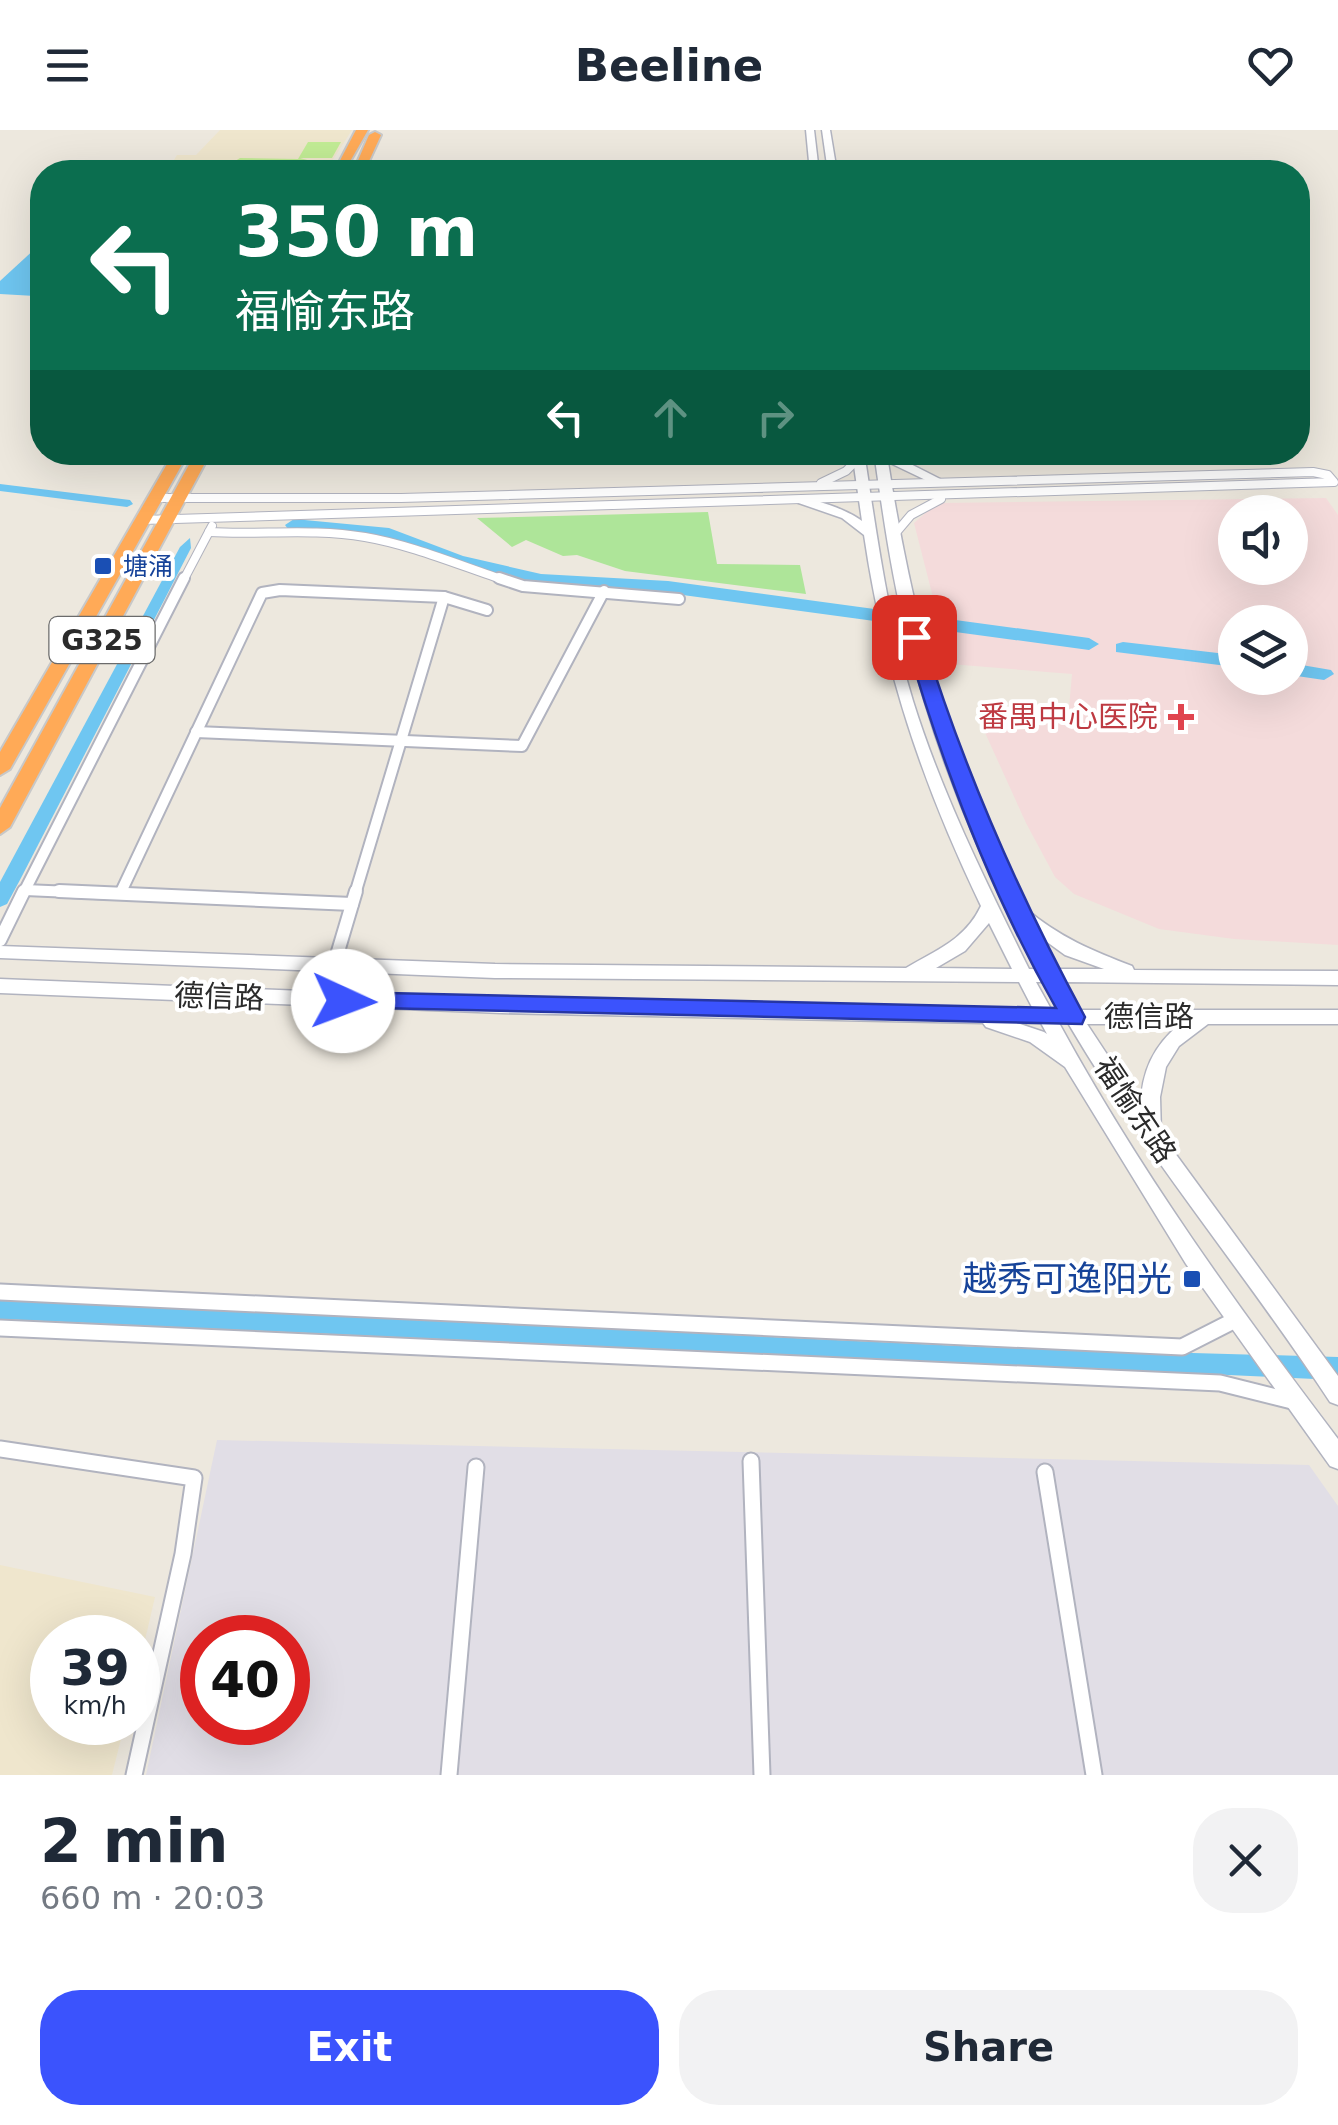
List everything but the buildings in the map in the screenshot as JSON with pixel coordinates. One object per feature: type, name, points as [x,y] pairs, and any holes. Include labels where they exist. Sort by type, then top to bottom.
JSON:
[{"type":"highway","points":[[346,160],[362,130]]},
{"type":"highway","points":[[363,160],[377,130]]},
{"type":"highway","name":"G325","points":[[0,769],[174,465]]},
{"type":"highway","name":"G325","points":[[0,828],[197,465]]},
{"type":"highway","points":[[166,479],[190,479]]},
{"type":"highway","points":[[132,539],[157,539]]},
{"type":"street","points":[[813,160],[810,135],[827,135],[831,160]]},
{"type":"street","points":[[807,486],[832,478],[847,465]]},
{"type":"street","name":"福愉东路","points":[[860,465],[887,633],[932,776],[989,906],[1023,976],[1148,1188],[1253,1343],[1338,1458]]},
{"type":"street","name":"福愉东路","points":[[882,465],[914,637],[948,748],[1050,976],[1153,1138],[1335,1390]]},
{"type":"street","points":[[904,465],[940,482]]},
{"type":"street","points":[[155,498],[402,498],[807,486],[953,495],[1334,482],[1328,475],[1313,472],[940,482],[886,490]]},
{"type":"street","points":[[142,520],[793,499],[864,490]]},
{"type":"street","points":[[793,499],[847,514],[872,539],[895,539],[911,515],[953,495]]},
{"type":"street","points":[[0,940],[209,532],[217,498]]},
{"type":"street","points":[[209,532],[246,534],[283,529],[367,538],[514,584],[678,599]]},
{"type":"street","points":[[120,894],[262,594],[280,590],[444,597],[488,610]]},
{"type":"street","points":[[196,732],[522,746],[604,591]]},
{"type":"street","points":[[334,966],[444,597]]},
{"type":"street","points":[[25,890],[352,904]]},
{"type":"street","points":[[905,975],[963,944],[982,926],[989,906]]},
{"type":"street","points":[[1018,910],[1071,950],[1145,977]]},
{"type":"street","name":"德信路","points":[[0,952],[334,966],[1338,978]]},
{"type":"street","name":"德信路","points":[[0,986],[490,1006],[958,1016],[1338,1018]]},
{"type":"street","points":[[958,1016],[1000,1024],[1037,1037],[1077,1071]]},
{"type":"street","points":[[1153,1138],[1148,1100],[1157,1061],[1183,1030],[1205,1018]]},
{"type":"street","points":[[0,1292],[1182,1347],[1237,1319]]},
{"type":"street","points":[[0,1328],[1220,1383],[1290,1394]]},
{"type":"street","points":[[0,1450],[194,1478],[183,1554],[134,1775]]},
{"type":"street","points":[[751,1460],[762,1775]]},
{"type":"street","points":[[449,1775],[476,1467]]},
{"type":"street","points":[[1045,1472],[1094,1775]]},
{"type":"shaded area","points":[[220,130],[352,130],[333,160],[174,160],[177,155],[196,155]]},
{"type":"shaded area","name":"番禺中心医院","points":[[1308,498],[1326,498],[1338,515],[1338,945],[1234,939],[1159,929],[1074,894],[1055,877],[982,726],[1069,708],[1072,674],[950,664],[914,523],[937,503],[1218,499],[1218,585],[1308,585]]},
{"type":"shaded area","points":[[217,1440],[1309,1465],[1338,1506],[1338,1775],[146,1775],[152,1745],[160,1745],[160,1709]]},
{"type":"shaded area","points":[[0,1565],[155,1597],[151,1615],[30,1615],[30,1745],[120,1745],[112,1775],[0,1775]]},
{"type":"green space","points":[[308,142],[341,142],[332,158],[300,158],[307,160],[237,160],[240,158],[298,159]]},
{"type":"green space","points":[[708,512],[717,564],[800,565],[806,594],[625,571],[577,555],[563,556],[526,540],[512,547],[477,518]]},
{"type":"water","points":[[30,253],[30,296],[0,294],[0,281]]},
{"type":"water","points":[[0,484],[130,500],[133,504],[127,507],[0,491]]},
{"type":"water","points":[[190,538],[191,548],[21,878],[7,904],[0,907],[0,882],[180,547]]},
{"type":"water","points":[[0,1300],[983,1347],[1338,1357],[1338,1380],[0,1319]]},
{"type":"waterway","points":[[294,525],[389,534],[457,560],[541,580],[668,587],[1089,644]]},
{"type":"waterway","points":[[1123,648],[1218,659]]},
{"type":"waterway","points":[[1308,672],[1324,674]]},
{"type":"place","name":"塘涌","points":[[103,566]]},
{"type":"place","name":"番禺中心医院","points":[[1181,717]]},
{"type":"place","name":"越秀可逸阳光","points":[[1192,1279]]},
{"type":"route","points":[[343,1001],[1074,1017],[1008,890],[976,816],[943,734],[914,637]]}]
